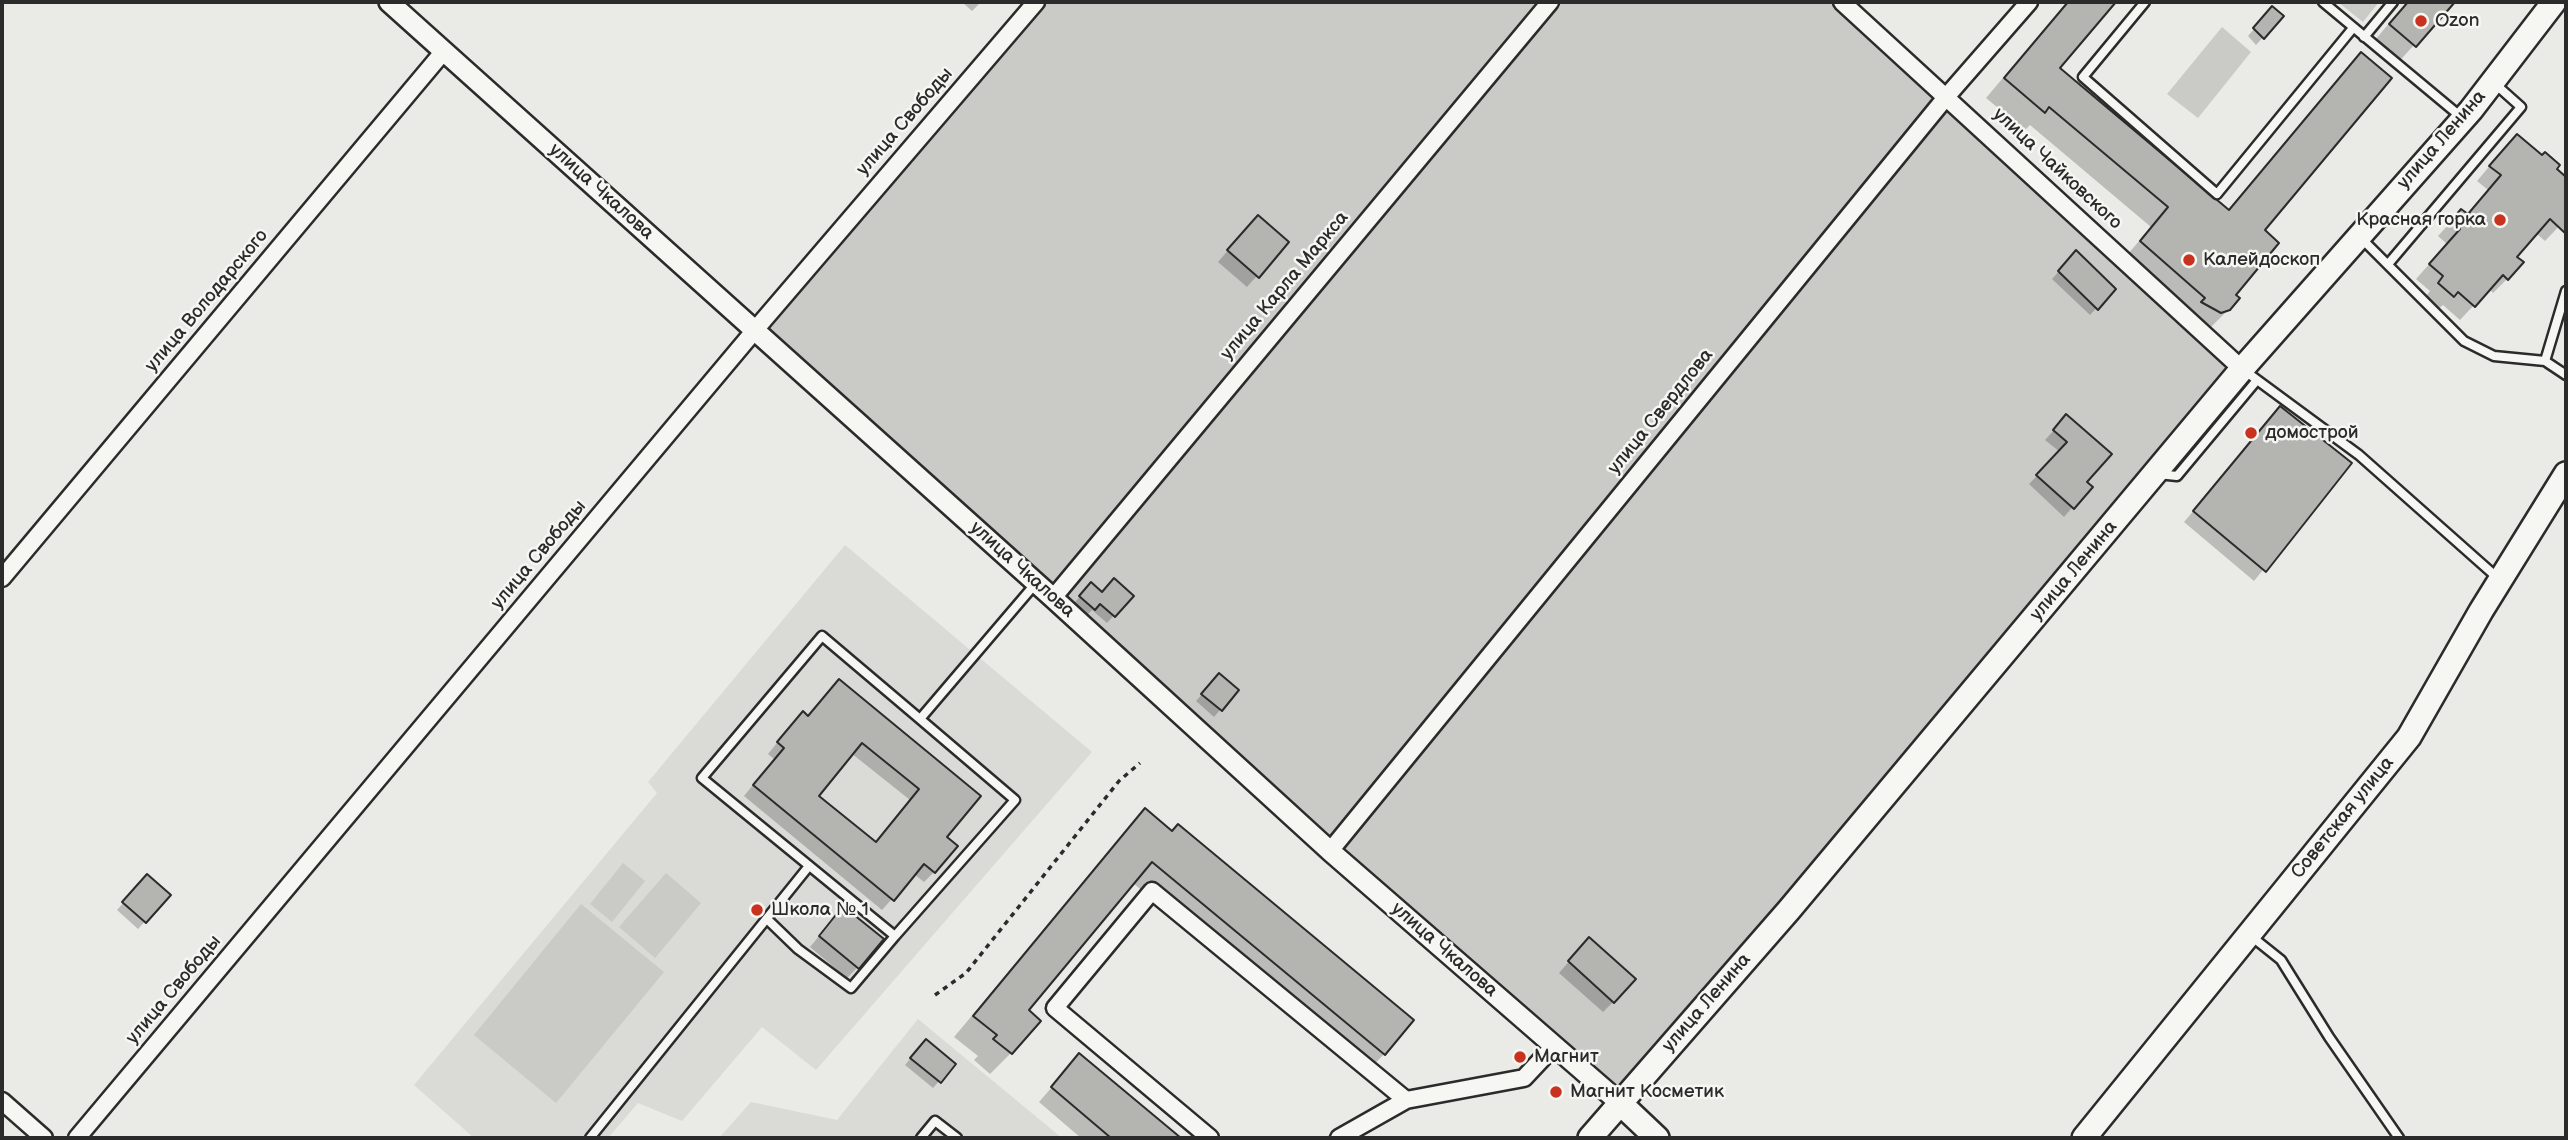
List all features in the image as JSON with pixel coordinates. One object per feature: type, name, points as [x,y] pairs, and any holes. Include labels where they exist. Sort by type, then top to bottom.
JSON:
[{"type":"main road","name":"улица Ленина","points":[[1590,1138],[1807,889],[2155,473],[2250,374],[2359,236],[2493,82],[2554,2]]},
{"type":"main road","name":"Советская улица","points":[[2084,1138],[2409,737],[2500,580],[2566,474]]},
{"type":"main road","name":"улица Чкалова","points":[[1620,1103],[1657,1138]]},
{"type":"street","name":"улица Чкалова","points":[[388,2],[1053,598],[1330,851],[1620,1103]]},
{"type":"street","name":"улица Свободы","points":[[77,1138],[755,330],[1036,2]]},
{"type":"street","name":"улица Карла Маркса","points":[[1053,598],[1550,2]]},
{"type":"street","name":"улица Чайковского","points":[[1842,2],[2250,374]]},
{"type":"street","name":"улица Свердлова","points":[[1330,851],[1947,96],[2029,2]]},
{"type":"street","name":"улица Володарского","points":[[2,578],[444,51]]},
{"type":"street","points":[[1210,1138],[1055,1008],[1152,891],[1406,1100]]},
{"type":"street","points":[[1339,1138],[1406,1100],[1524,1078],[1554,1046]]},
{"type":"street","points":[[2,1101],[44,1138]]},
{"type":"lane","points":[[2145,2],[2083,77],[2217,194],[2353,28]]},
{"type":"lane","points":[[2323,2],[2463,118]]},
{"type":"lane","points":[[2364,37],[2393,2]]},
{"type":"lane","points":[[2389,263],[2521,107],[2493,82]]},
{"type":"lane","points":[[2359,236],[2389,263],[2464,341],[2494,356],[2545,361],[2566,375]]},
{"type":"lane","points":[[2545,361],[2566,291]]},
{"type":"lane","points":[[2250,374],[2359,455],[2500,580]]},
{"type":"lane","points":[[920,719],[1036,583]]},
{"type":"lane","points":[[768,919],[798,949],[850,988],[1015,800],[822,636],[702,778],[895,936]]},
{"type":"lane","points":[[590,1138],[809,866]]},
{"type":"lane","points":[[2249,934],[2281,960],[2329,1037],[2399,1138]]},
{"type":"lane","points":[[920,1138],[935,1121],[957,1138]]},
{"type":"path","points":[[935,995],[966,973],[1119,781],[1140,762]]},
{"type":"shaded area","points":[[1036,2],[1842,2],[2242,369],[1620,1103],[755,330]]},
{"type":"shaded area","points":[[2338,2],[2379,2],[2363,22]]},
{"type":"shaded area","points":[[2222,27],[2251,52],[2198,118],[2167,94]]},
{"type":"shaded area","name":"Школа № 1","points":[[845,545],[1092,752],[816,1070],[762,1027],[682,1121],[638,1103],[608,1138],[474,1138],[414,1085],[657,793],[648,782]]},
{"type":"shaded area","points":[[623,863],[645,881],[612,922],[590,904]]},
{"type":"shaded area","points":[[666,873],[701,903],[655,958],[619,927]]},
{"type":"shaded area","points":[[581,904],[664,972],[556,1103],[474,1035]]},
{"type":"shaded area","points":[[918,1019],[1062,1138],[719,1138],[751,1102],[837,1120]]},
{"type":"building","points":[[2068,2],[2116,2],[2060,68],[2229,210],[2361,52],[2392,78],[2265,230],[2279,243],[2236,295],[2240,298],[2230,310],[2221,313],[2201,302],[2205,298],[2140,241],[2168,207],[2049,107],[2045,113],[2004,78]]},
{"type":"building","points":[[2408,2],[2455,2],[2416,47],[2389,24]]},
{"type":"building","points":[[2272,6],[2284,16],[2264,39],[2253,28]]},
{"type":"building","name":"Красная горка","points":[[2517,134],[2542,155],[2545,152],[2560,165],[2557,169],[2566,177],[2566,234],[2550,219],[2517,257],[2524,262],[2508,280],[2503,275],[2475,307],[2458,292],[2454,297],[2438,283],[2443,276],[2429,264],[2460,229],[2451,221],[2461,209],[2468,214],[2501,175],[2489,166]]},
{"type":"building","points":[[1258,215],[1289,242],[1259,278],[1227,250]]},
{"type":"building","points":[[2076,250],[2116,289],[2098,310],[2058,271]]},
{"type":"building","points":[[2280,406],[2352,463],[2266,572],[2193,511]]},
{"type":"building","points":[[2066,414],[2112,454],[2087,482],[2093,487],[2074,509],[2036,475],[2067,442],[2053,430]]},
{"type":"building","points":[[1114,578],[1134,596],[1115,617],[1100,604],[1095,610],[1079,596],[1091,582],[1102,592]]},
{"type":"building","points":[[1219,673],[1239,690],[1222,711],[1201,694]]},
{"type":"building","points":[[839,679],[981,796],[947,837],[958,846],[935,873],[924,864],[894,901],[753,785],[784,748],[777,742],[803,711],[808,716]],"holes":[[[862,743],[919,789],[876,842],[819,796]]]},
{"type":"building","points":[[1145,808],[1172,831],[1178,824],[1414,1020],[1385,1055],[1152,862],[1029,1010],[1041,1021],[1012,1054],[993,1039],[997,1035],[973,1016]]},
{"type":"building","points":[[147,874],[171,895],[146,923],[122,902]]},
{"type":"building","points":[[843,906],[884,939],[859,969],[819,936]]},
{"type":"building","points":[[1589,937],[1636,979],[1614,1003],[1568,961]]},
{"type":"building","points":[[926,1039],[956,1064],[941,1083],[910,1058]]},
{"type":"building","points":[[1079,1053],[1181,1138],[1111,1138],[1051,1087]]},
{"type":"place","name":"Ozon","points":[[2421,21]]},
{"type":"place","name":"Красная горка","points":[[2500,220]]},
{"type":"place","name":"Калейдоскоп","points":[[2189,260]]},
{"type":"place","name":"домострой","points":[[2251,433]]},
{"type":"place","name":"Школа № 1","points":[[757,910]]},
{"type":"place","name":"Магнит","points":[[1520,1057]]},
{"type":"place","name":"Магнит Косметик","points":[[1556,1092]]}]
